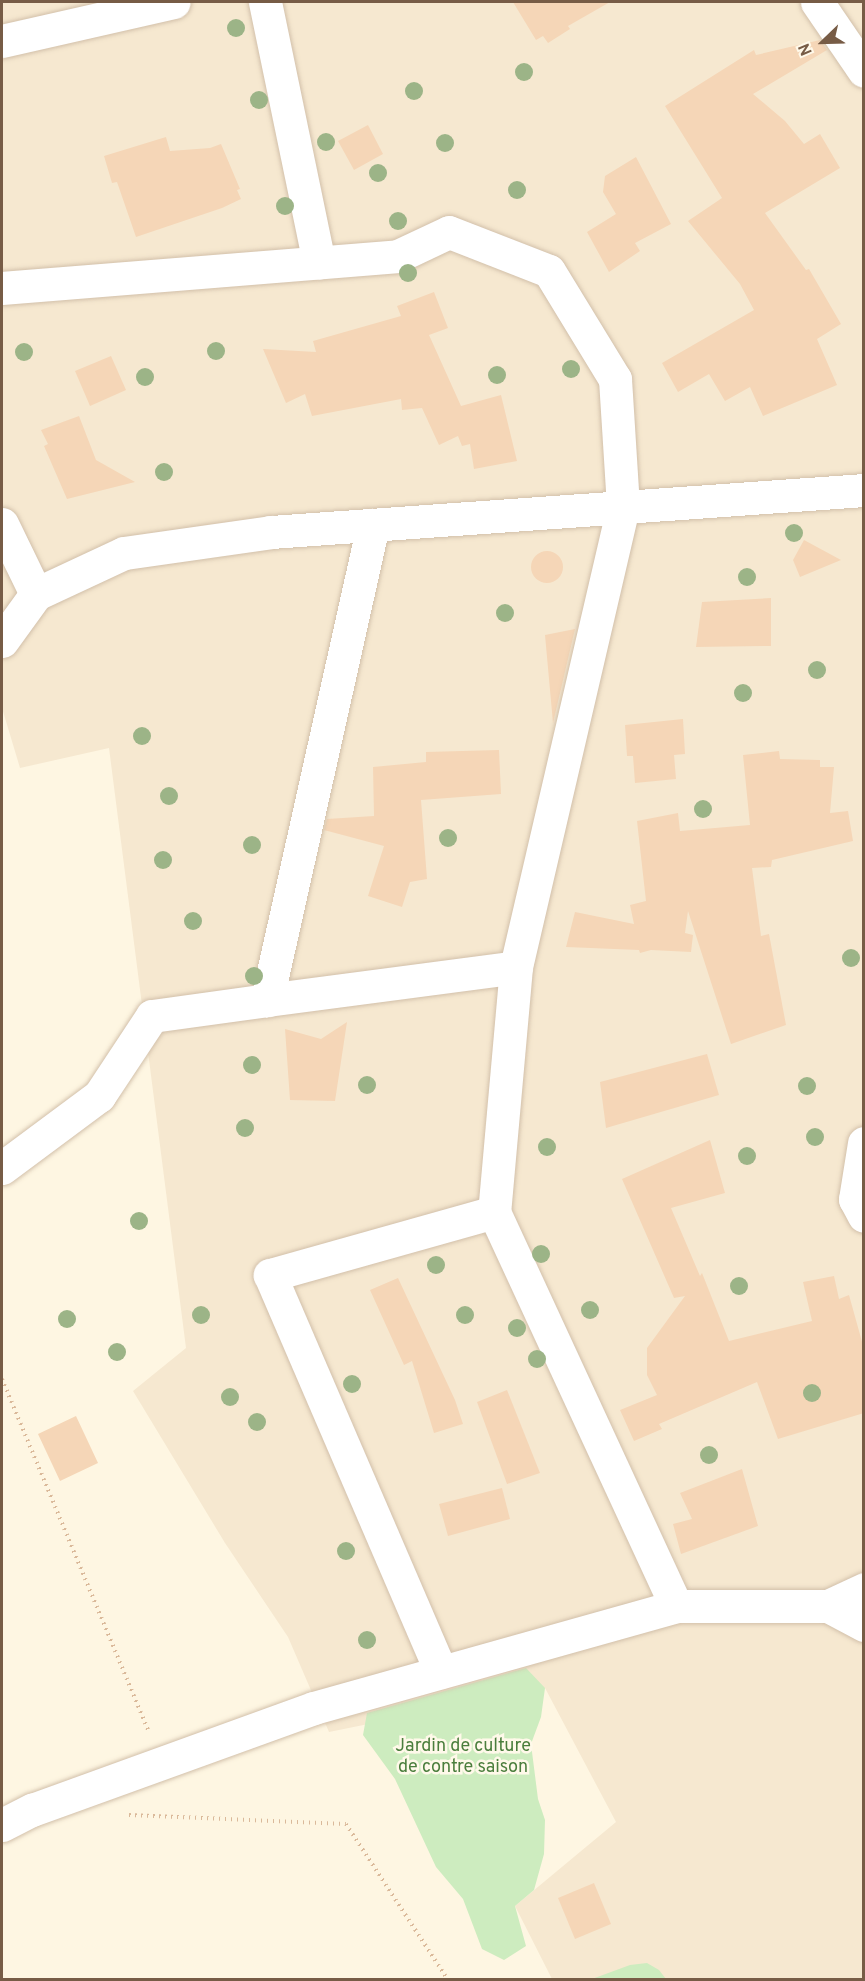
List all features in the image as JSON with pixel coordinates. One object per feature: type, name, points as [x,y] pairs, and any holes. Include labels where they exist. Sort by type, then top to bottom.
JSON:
[{"type":"street","points":[[2,41],[174,2]]},
{"type":"street","points":[[265,2],[319,262]]},
{"type":"street","points":[[817,2],[864,71]]},
{"type":"street","points":[[2,288],[398,256],[449,232],[549,271],[615,379],[623,507],[516,967],[494,1212],[676,1606]]},
{"type":"street","points":[[2,641],[36,594],[124,553],[271,532],[864,490]]},
{"type":"street","points":[[2,524],[36,594]]},
{"type":"street","points":[[267,1000],[374,525]]},
{"type":"street","points":[[2,1168],[99,1096],[152,1016],[516,967]]},
{"type":"street","points":[[861,1203],[864,1143]]},
{"type":"street","points":[[441,1672],[270,1275],[494,1212]]},
{"type":"street","points":[[2,1825],[32,1810],[314,1708],[676,1606],[828,1606],[864,1589]]},
{"type":"street","points":[[828,1606],[864,1625]]},
{"type":"path","points":[[2,1379],[163,1763]]},
{"type":"path","points":[[125,1814],[346,1824],[448,1980]]},
{"type":"shaded area","points":[[2,2],[863,2],[863,1979],[552,1979],[515,1906],[616,1822],[545,1688],[329,1732],[288,1637],[225,1543],[133,1391],[186,1348],[109,748],[20,768],[2,708]]},
{"type":"green space","name":"Jardin de culture de contre saison","points":[[526,1668],[545,1688],[541,1717],[531,1744],[538,1799],[545,1820],[544,1854],[534,1890],[515,1906],[526,1946],[504,1960],[482,1949],[463,1899],[436,1867],[395,1779],[363,1735],[367,1713]]},
{"type":"green space","points":[[647,1963],[659,1970],[666,1979],[592,1979],[630,1965]]},
{"type":"building","points":[[513,2],[610,2],[568,26],[570,29],[548,43],[543,36],[536,40]]},
{"type":"building","points":[[820,40],[827,50],[753,94],[785,121],[804,144],[820,134],[840,168],[765,213],[806,270],[809,269],[841,324],[817,339],[837,385],[763,416],[750,387],[725,401],[709,374],[678,392],[662,363],[754,310],[740,284],[688,221],[722,198],[665,106],[754,50],[756,55]]},
{"type":"building","points":[[368,125],[383,154],[354,170],[338,141]]},
{"type":"building","points":[[166,137],[170,151],[210,148],[221,144],[240,189],[237,190],[241,199],[222,208],[136,237],[117,182],[112,183],[104,156]]},
{"type":"building","points":[[636,157],[671,224],[635,243],[640,251],[609,272],[587,232],[616,214],[603,192],[605,176]]},
{"type":"building","points":[[434,292],[448,328],[429,335],[461,406],[501,395],[517,461],[474,469],[470,444],[462,446],[458,436],[439,445],[422,408],[402,410],[401,399],[312,416],[305,394],[286,403],[263,349],[316,352],[313,341],[401,316],[397,306]]},
{"type":"building","points":[[111,356],[126,390],[90,406],[75,371]]},
{"type":"building","points":[[79,416],[96,460],[135,482],[67,499],[44,446],[48,444],[41,430]]},
{"type":"building","points":[[804,540],[841,560],[800,577],[793,560]]},
{"type":"building","points":[[547,551],[559,555],[563,567],[559,579],[547,583],[535,579],[531,567],[535,555]]},
{"type":"building","points":[[771,598],[771,646],[696,647],[702,602]]},
{"type":"building","points":[[575,629],[553,723],[545,635]]},
{"type":"building","points":[[683,719],[685,754],[674,755],[676,779],[635,783],[633,756],[627,756],[625,725]]},
{"type":"building","points":[[499,750],[501,794],[421,800],[427,879],[410,882],[402,907],[368,896],[384,846],[324,830],[327,819],[374,816],[373,767],[426,762],[426,752]]},
{"type":"building","points":[[779,751],[780,759],[820,760],[820,767],[834,767],[830,813],[848,811],[853,841],[772,860],[771,867],[752,868],[761,936],[769,934],[786,1025],[731,1044],[688,911],[685,933],[693,935],[691,952],[651,950],[640,953],[639,950],[566,947],[575,912],[634,924],[630,905],[646,901],[637,821],[678,813],[680,831],[750,825],[743,755]]},
{"type":"building","points":[[347,1022],[335,1101],[290,1100],[285,1029],[321,1039]]},
{"type":"building","points":[[707,1054],[719,1095],[606,1128],[600,1082]]},
{"type":"building","points":[[710,1140],[725,1193],[671,1208],[700,1276],[702,1273],[729,1341],[812,1321],[803,1282],[834,1276],[839,1299],[849,1295],[864,1349],[864,1413],[778,1439],[757,1382],[659,1424],[662,1429],[634,1441],[620,1410],[657,1395],[647,1375],[647,1348],[685,1296],[674,1298],[622,1179]]},
{"type":"building","points":[[398,1278],[455,1400],[463,1424],[434,1433],[412,1361],[404,1365],[370,1290]]},
{"type":"building","points":[[507,1390],[540,1473],[507,1484],[477,1402]]},
{"type":"building","points":[[76,1416],[98,1463],[60,1481],[38,1434]]},
{"type":"building","points":[[742,1469],[758,1526],[681,1554],[673,1524],[692,1519],[680,1493]]},
{"type":"building","points":[[502,1488],[510,1519],[448,1536],[439,1504]]},
{"type":"building","points":[[594,1883],[611,1924],[575,1939],[558,1898]]}]
